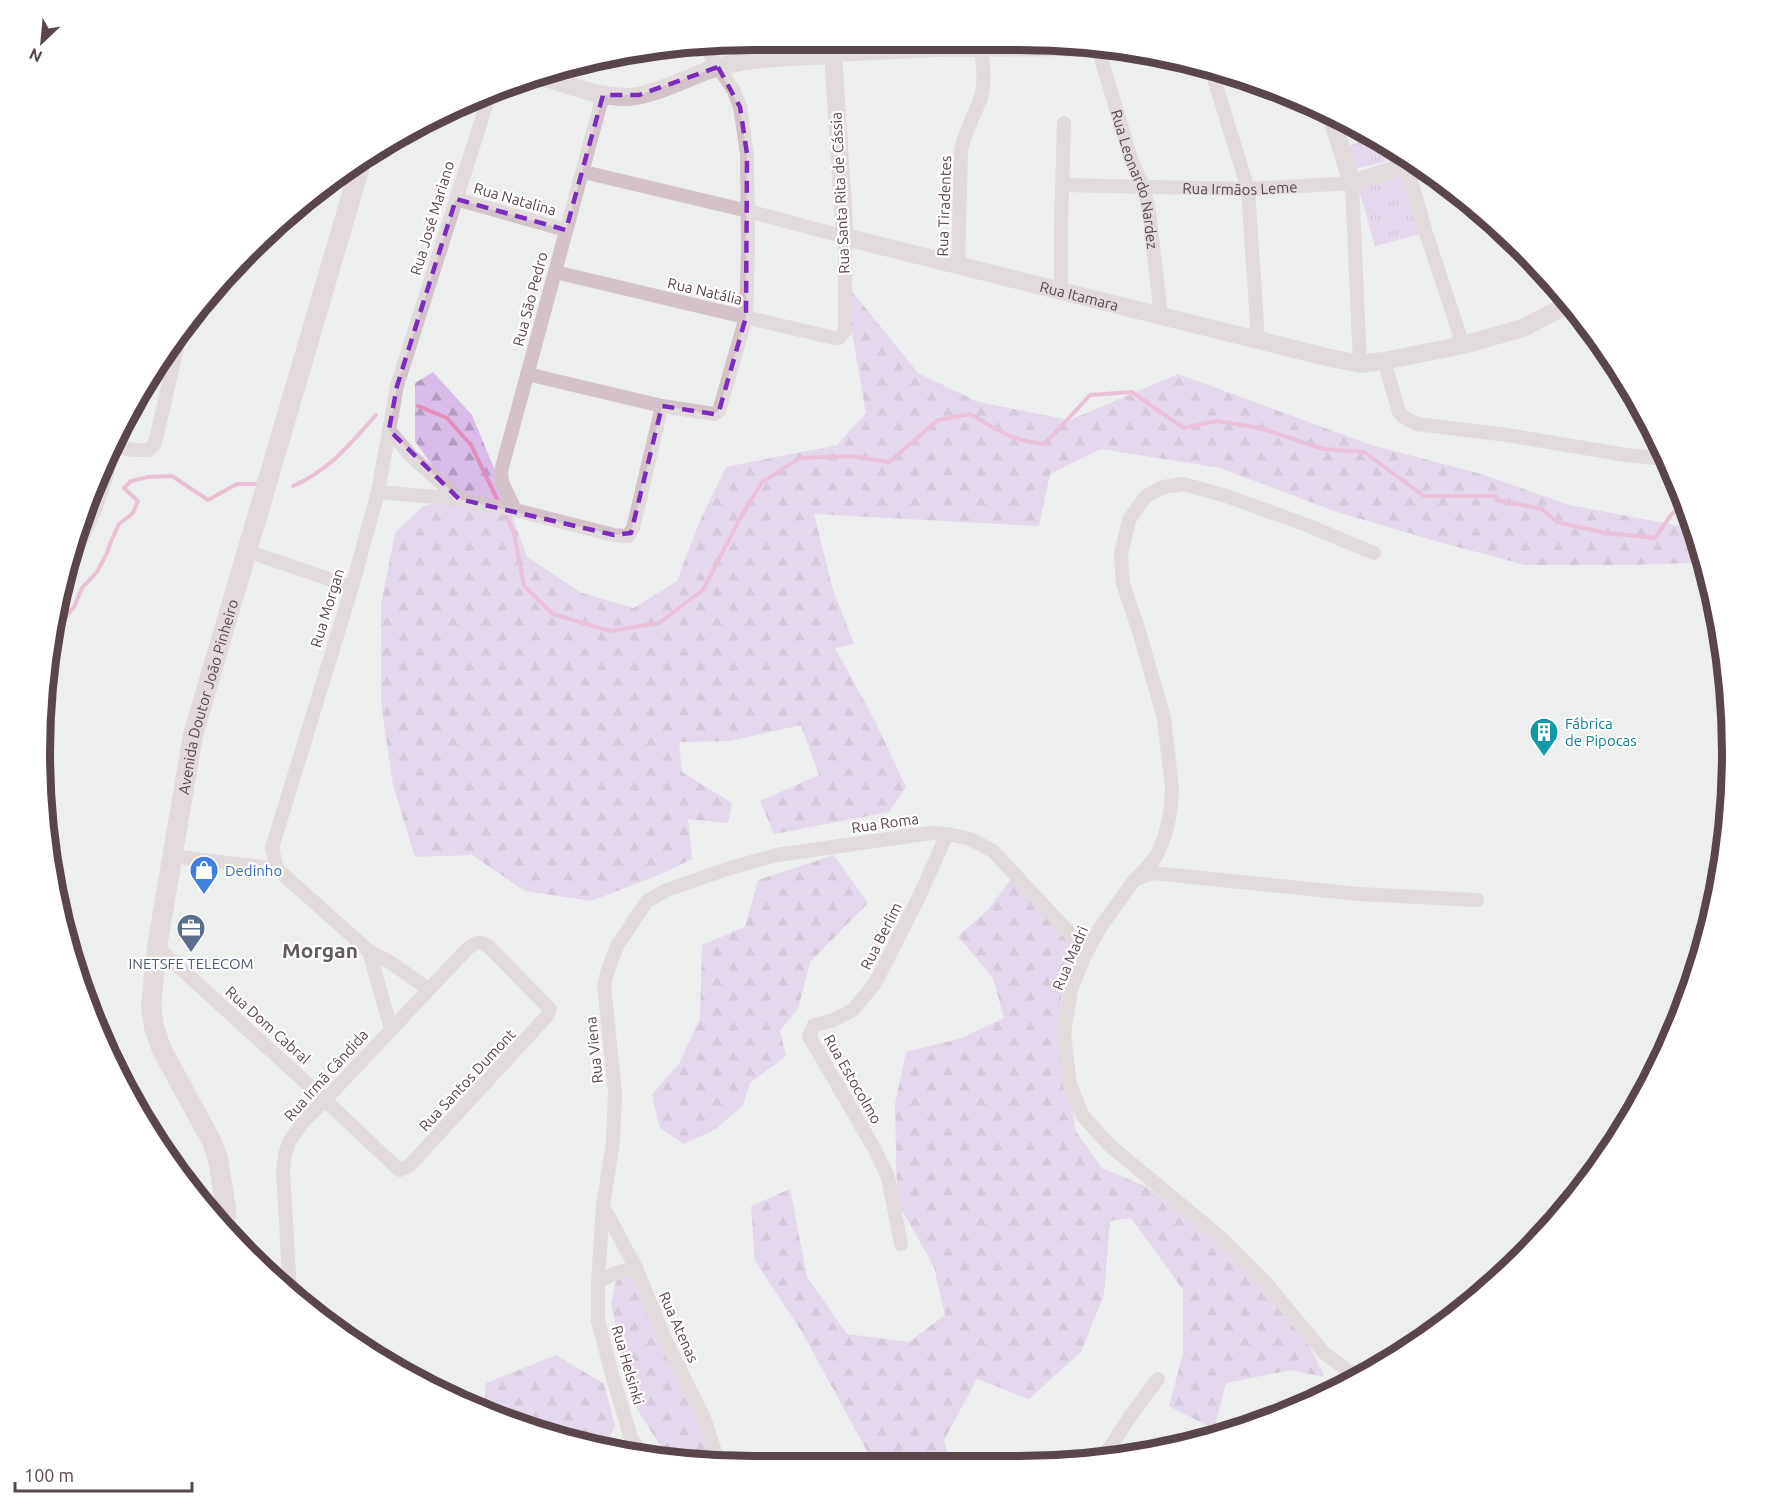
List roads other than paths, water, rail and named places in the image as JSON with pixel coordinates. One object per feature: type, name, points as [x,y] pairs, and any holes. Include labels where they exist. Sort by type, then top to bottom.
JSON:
[{"type":"main road","name":"Avenida Doutor João Pinheiro","points":[[226,1219],[218,1159],[212,1142],[162,1050],[154,1027],[151,1006],[157,947],[193,735],[359,170]]},
{"type":"street","points":[[551,79],[603,95],[625,97],[639,95],[718,67],[736,63],[792,57],[935,50]]},
{"type":"street","name":"Rua Tiradentes","points":[[958,265],[961,152],[963,140],[982,95],[981,50]]},
{"type":"street","points":[[527,374],[662,406],[714,414],[719,411],[746,317],[747,154],[743,120],[734,91],[708,51]]},
{"type":"street","name":"Rua Santa Rita de Cássia","points":[[833,55],[845,237],[845,331]]},
{"type":"street","name":"Rua Leonardo Nardez","points":[[1099,55],[1132,162],[1144,188],[1161,315]]},
{"type":"street","points":[[1213,77],[1248,189],[1258,340]]},
{"type":"street","name":"Rua São Pedro","points":[[515,510],[502,482],[501,471],[566,230],[584,172],[603,95]]},
{"type":"street","name":"Rua José Mariano","points":[[407,353],[487,102]]},
{"type":"street","points":[[1061,291],[1064,123]]},
{"type":"street","points":[[1333,124],[1352,183],[1360,364]]},
{"type":"street","points":[[1335,131],[1342,128]]},
{"type":"street","name":"Rua Irmãos Leme","points":[[1062,185],[1248,189],[1352,183],[1402,163]]},
{"type":"street","points":[[1410,168],[1426,233],[1463,345]]},
{"type":"street","name":"Rua Itamara","points":[[584,172],[1360,364],[1463,345],[1513,332],[1563,307]]},
{"type":"street","name":"Rua Natalina","points":[[456,199],[566,230]]},
{"type":"street","name":"Rua Natália","points":[[555,273],[834,338],[839,338],[845,331]]},
{"type":"street","points":[[119,448],[149,450],[156,443],[177,350]]},
{"type":"street","name":"Rua Morgan","points":[[277,869],[272,848],[352,587],[378,492],[397,386],[407,353]]},
{"type":"street","points":[[1383,361],[1398,412],[1418,424],[1657,458]]},
{"type":"street","points":[[378,492],[459,499],[515,510],[614,535],[628,536],[633,528],[662,406]]},
{"type":"street","points":[[389,430],[411,456],[459,499]]},
{"type":"street","points":[[85,532],[104,482]]},
{"type":"street","name":"Rua Madri","points":[[1351,1373],[1324,1353],[1266,1283],[1220,1236],[1108,1143],[1083,1116],[1070,1085],[1064,1033],[1071,990],[1085,955],[1101,926],[1135,879],[1155,858],[1164,839],[1172,797],[1164,718],[1123,584],[1120,553],[1129,520],[1146,496],[1163,487],[1184,484],[1293,520],[1374,553]]},
{"type":"street","points":[[246,551],[352,587]]},
{"type":"street","name":"Rua Roma","points":[[647,901],[667,890],[727,869],[777,855],[931,833],[947,834],[970,839],[993,851],[1077,941],[1085,955]]},
{"type":"street","name":"Rua Berlim","points":[[814,1025],[831,1021],[853,1010],[876,983],[947,834]]},
{"type":"street","points":[[172,856],[277,869],[369,951],[390,962],[428,989]]},
{"type":"street","points":[[1135,879],[1153,873],[1359,894],[1477,900]]},
{"type":"street","name":"Rua Viena","points":[[603,1206],[613,1142],[615,1093],[604,985],[617,946],[647,901]]},
{"type":"street","name":"Rua Irmã Cândida","points":[[289,1282],[283,1171],[289,1142],[303,1122],[428,989],[468,948],[481,942],[489,947],[550,1009],[547,1016]]},
{"type":"street","name":"Rua Dom Cabral","points":[[157,947],[396,1168],[404,1169],[410,1165]]},
{"type":"street","points":[[369,951],[391,1029]]},
{"type":"street","name":"Rua Santos Dumont","points":[[410,1165],[547,1016]]},
{"type":"street","name":"Rua Estocolmo","points":[[814,1025],[810,1031],[810,1039],[874,1148],[888,1177],[901,1244]]},
{"type":"street","name":"Rua Atenas","points":[[603,1206],[636,1268],[666,1341],[704,1418],[716,1455]]},
{"type":"street","name":"Rua Helsinki","points":[[603,1206],[598,1321],[631,1438],[636,1446]]},
{"type":"street","points":[[598,1281],[636,1268]]},
{"type":"street","points":[[1108,1450],[1158,1379]]},
{"type":"waterway","points":[[504,512],[514,533],[524,586],[553,614],[610,631],[659,623],[703,590],[738,522],[762,482],[800,458],[851,456],[889,462],[938,420],[971,414],[1006,434],[1045,444],[1090,395],[1132,392],[1184,428],[1217,421],[1260,428],[1323,449],[1364,452],[1424,496],[1496,496],[1497,500],[1542,509],[1557,522],[1606,533],[1655,538],[1678,508]]},
{"type":"waterway","points":[[418,406],[447,418],[471,445],[499,503]]},
{"type":"waterway","points":[[293,486],[329,464],[376,415]]},
{"type":"waterway","points":[[62,622],[74,607],[82,588],[97,572],[119,524],[133,513],[138,501],[124,488],[131,481],[148,477],[172,476],[208,500],[237,484],[256,484]]},
{"type":"place","name":"Fábrica de Pipocas","points":[[1544,758]]},
{"type":"place","name":"Dedinho","points":[[204,896]]},
{"type":"place","name":"INETSFE TELECOM","points":[[191,954]]},
{"type":"district","name":"Morgan","points":[[320,950]]}]
